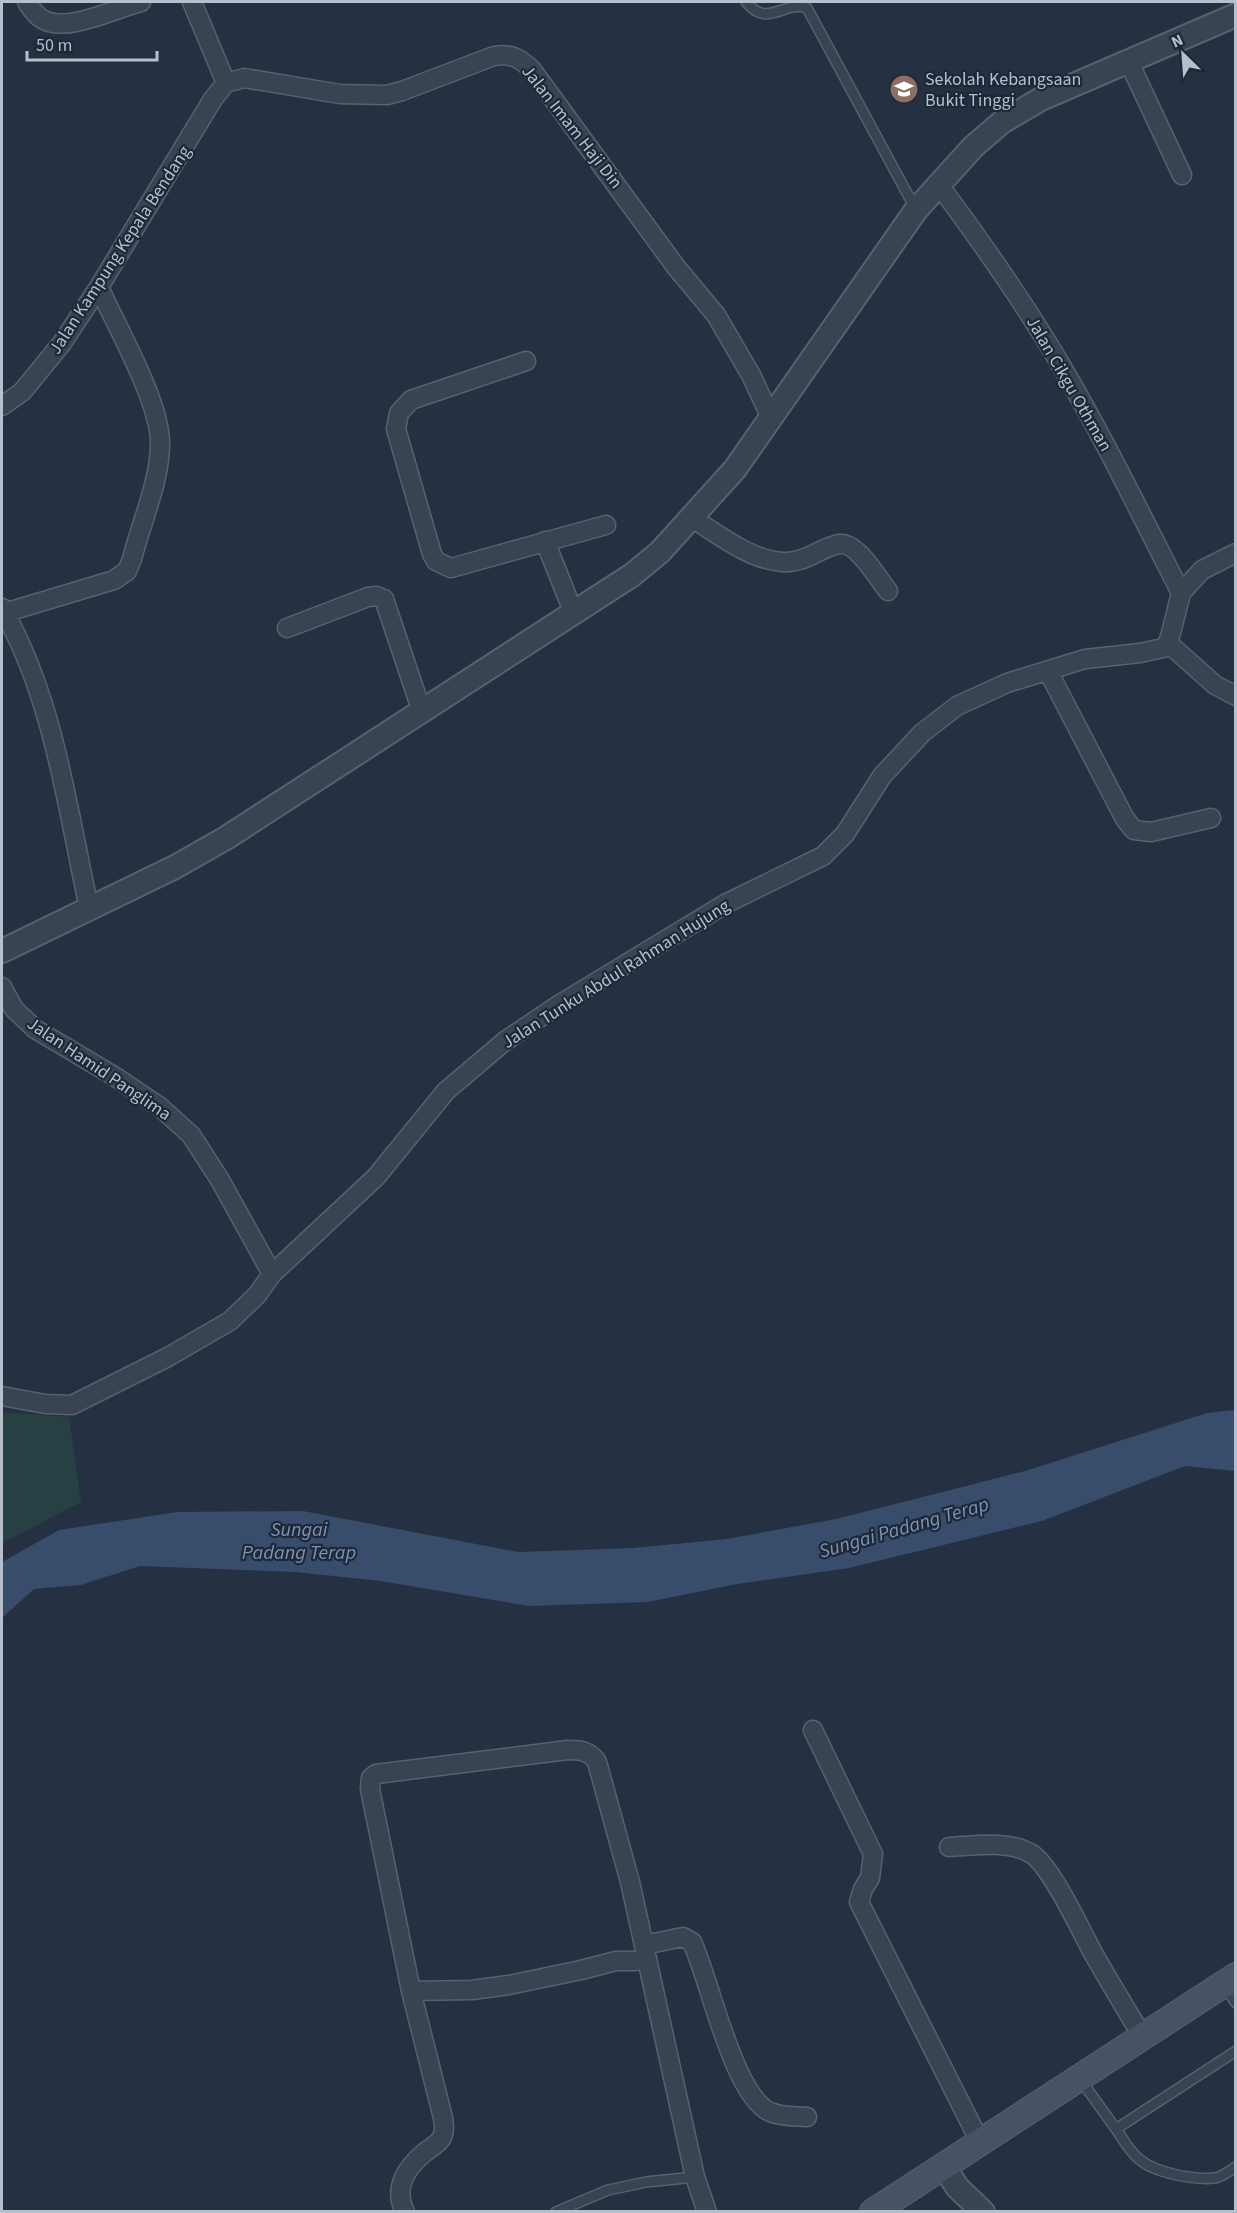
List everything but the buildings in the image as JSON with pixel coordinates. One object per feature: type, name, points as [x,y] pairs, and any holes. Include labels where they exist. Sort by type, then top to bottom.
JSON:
[{"type":"main road","points":[[873,2211],[1143,2036],[1231,1987]]},
{"type":"street","points":[[27,2],[40,19],[47,22],[66,23],[87,19],[141,2]]},
{"type":"street","points":[[192,2],[226,83]]},
{"type":"street","points":[[2,951],[175,867],[226,838],[645,566],[692,518],[735,469],[916,210],[973,147],[1021,109],[1128,60],[1236,15]]},
{"type":"street","name":"Jalan Imam Haji Din","points":[[226,83],[244,78],[340,94],[387,95],[402,92],[494,56],[505,54],[523,61],[571,121],[676,267],[716,315],[751,375],[771,418]]},
{"type":"street","points":[[1128,60],[1182,175]]},
{"type":"street","name":"Jalan Kampung Kepala Bendang","points":[[2,406],[22,392],[36,378],[99,287],[213,99],[226,83]]},
{"type":"street","name":"Jalan Cikgu Othman","points":[[939,185],[1001,272],[1063,368],[1128,488],[1181,593]]},
{"type":"street","points":[[89,908],[43,704],[24,653],[3,611],[114,580],[127,571],[132,559],[159,458],[159,431],[134,360],[99,287]]},
{"type":"street","points":[[526,361],[411,400],[399,413],[396,429],[432,554],[436,561],[451,568],[606,525]]},
{"type":"street","points":[[692,518],[751,553],[774,561],[803,560],[829,547],[847,544],[860,555],[888,591]]},
{"type":"street","points":[[546,541],[574,614]]},
{"type":"street","points":[[1236,553],[1202,570],[1181,593],[1168,643],[1215,685],[1236,696]]},
{"type":"street","points":[[287,628],[368,597],[376,596],[384,599],[422,712]]},
{"type":"street","name":"Jalan Tunku Abdul Rahman Hujung","points":[[2,1396],[60,1406],[72,1405],[168,1357],[230,1321],[257,1295],[272,1274],[376,1177],[447,1091],[506,1041],[557,1006],[716,910],[764,884],[813,862],[833,848],[845,834],[882,776],[922,733],[957,706],[1007,683],[1085,659],[1157,650],[1168,643]]},
{"type":"street","points":[[1048,672],[1125,819],[1134,830],[1151,832],[1211,818]]},
{"type":"street","name":"Jalan Hamid Panglima","points":[[2,987],[14,1009],[35,1029],[114,1076],[160,1107],[191,1135],[220,1180],[272,1274]]},
{"type":"street","points":[[813,1730],[873,1854],[870,1878],[862,1889],[859,1902],[980,2142]]},
{"type":"street","points":[[405,2211],[399,2200],[403,2178],[411,2165],[440,2140],[444,2130],[411,1991],[370,1789],[371,1778],[376,1774],[568,1750],[590,1753],[597,1762],[630,1882],[695,2177],[706,2211]]},
{"type":"street","points":[[949,1846],[1021,1848],[1035,1856],[1048,1871],[1094,1955],[1143,2036]]},
{"type":"street","points":[[411,1991],[472,1990],[509,1985],[616,1961],[635,1961],[645,1951],[684,1937],[692,1942],[724,2033],[754,2099],[770,2112],[783,2116],[807,2116]]},
{"type":"street","points":[[944,2166],[957,2187],[983,2211]]},
{"type":"lane","points":[[746,2],[757,12],[766,14],[791,6],[800,5],[807,8],[916,210]]},
{"type":"lane","points":[[1116,2129],[1236,2051]]},
{"type":"lane","points":[[1079,2078],[1130,2150],[1140,2160],[1169,2173],[1184,2176],[1217,2178],[1236,2167]]},
{"type":"lane","points":[[556,2211],[608,2190],[646,2182],[695,2177]]},
{"type":"green space","points":[[2,1412],[69,1417],[81,1502],[2,1543]]},
{"type":"water","name":"Sungai Padang Terap","points":[[1235,1410],[1235,1471],[1185,1466],[1042,1521],[849,1568],[737,1584],[648,1602],[529,1606],[380,1581],[296,1572],[140,1566],[81,1585],[34,1589],[2,1618],[2,1562],[59,1530],[177,1512],[303,1511],[518,1552],[633,1548],[727,1539],[836,1519],[1025,1471],[1207,1413]]},
{"type":"place","name":"Sekolah Kebangsaan Bukit Tinggi","points":[[904,89]]}]
